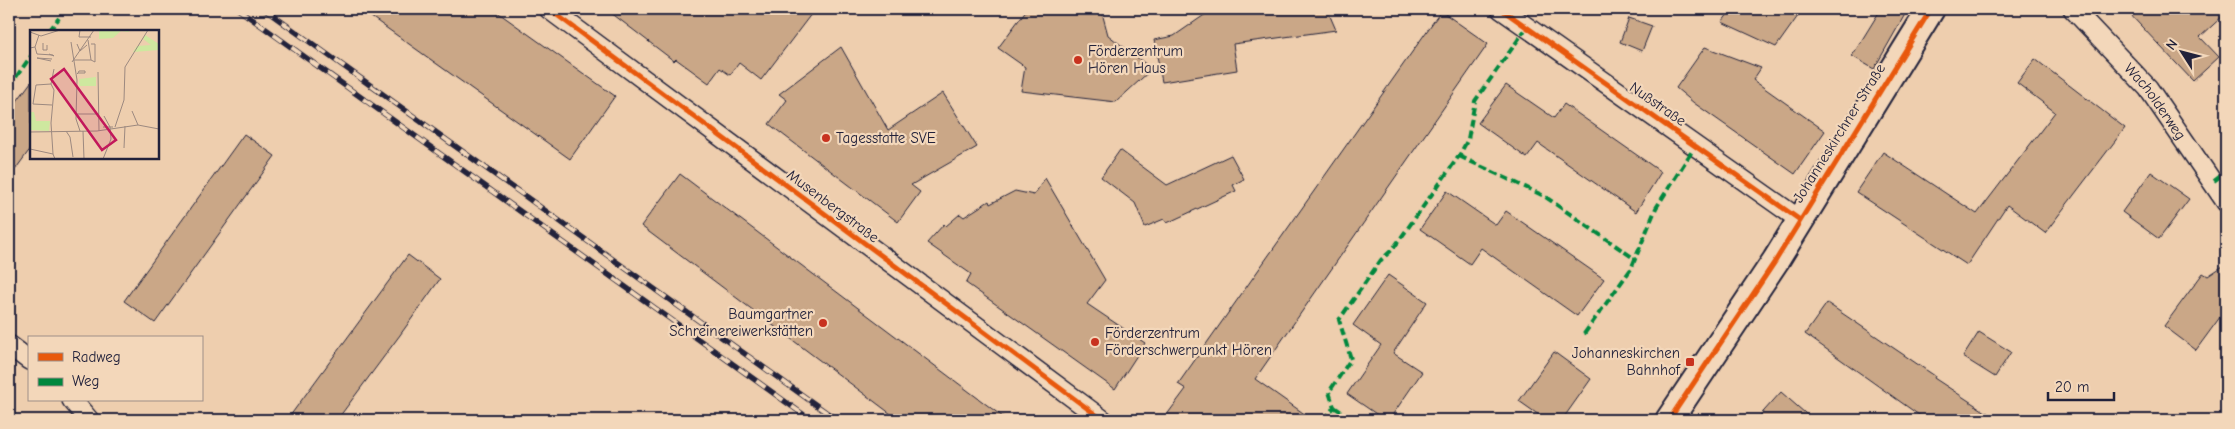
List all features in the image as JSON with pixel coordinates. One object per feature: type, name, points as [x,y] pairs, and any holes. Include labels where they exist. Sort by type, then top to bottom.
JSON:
[{"type":"street","name":"Musenbergstraße","points":[[549,9],[1103,420]]},
{"type":"street","name":"Nußstraße","points":[[1501,9],[1800,220]]},
{"type":"street","name":"Johanneskirchner Straße","points":[[1669,420],[1800,220],[1930,9]]},
{"type":"street","name":"Wacholderweg","points":[[2073,9],[2148,88],[2226,202]]},
{"type":"street","points":[[9,345],[28,359]]},
{"type":"street","points":[[74,402],[89,420]]},
{"type":"building","points":[[360,9],[493,9],[615,96],[570,159]]},
{"type":"building","points":[[606,9],[815,9],[761,80],[739,63],[730,75],[720,68],[709,83],[676,59],[674,61]]},
{"type":"building","name":"Förderzentrum Hören Haus","points":[[1027,9],[1101,9],[1108,35],[1152,69],[1116,102],[1021,91],[1025,67],[998,48]]},
{"type":"building","name":"Förderzentrum Hören Haus","points":[[1213,9],[1327,9],[1336,30],[1233,44],[1237,70],[1162,82],[1154,40],[1174,36]]},
{"type":"building","points":[[1732,9],[1803,9],[1776,47],[1722,22]]},
{"type":"building","points":[[1881,9],[1908,9],[1874,69],[1852,56]]},
{"type":"building","points":[[2125,9],[2226,9],[2226,13],[2200,37],[2219,57],[2193,81]]},
{"type":"building","points":[[1441,11],[1488,44],[1255,379],[1313,420],[1163,420],[1186,389],[1178,384]]},
{"type":"building","points":[[1629,18],[1652,26],[1642,51],[1620,42]]},
{"type":"building","name":"Tagesstatte SVE","points":[[841,47],[888,130],[943,93],[977,147],[911,185],[920,192],[898,222],[769,124],[787,100],[779,94]]},
{"type":"building","points":[[1705,47],[1761,68],[1753,80],[1825,131],[1795,174],[1694,103],[1676,88]]},
{"type":"building","points":[[2035,59],[2125,128],[2045,233],[2007,205],[1967,265],[1856,192],[1883,152],[1977,214],[2055,112],[2017,83]]},
{"type":"building","points":[[30,83],[30,149],[9,178],[9,112]]},
{"type":"building","points":[[1506,85],[1554,118],[1564,104],[1661,172],[1636,212],[1538,143],[1527,158],[1478,123]]},
{"type":"building","points":[[244,134],[275,156],[155,323],[124,301]]},
{"type":"building","points":[[1120,150],[1167,185],[1231,155],[1244,179],[1233,185],[1236,191],[1167,223],[1164,219],[1145,227],[1135,203],[1101,177]]},
{"type":"building","points":[[2151,172],[2189,199],[2159,239],[2122,212]]},
{"type":"building","name":"Baumgartner Schreinereiwerkstätten","points":[[680,174],[1007,420],[899,420],[641,226]]},
{"type":"building","points":[[1045,178],[1105,280],[1087,304],[1145,343],[1115,389],[966,283],[971,274],[927,243],[944,224],[946,226],[960,214],[964,217],[989,201],[990,204],[1015,191],[1034,195]]},
{"type":"building","points":[[1447,191],[1496,225],[1506,211],[1604,279],[1577,316],[1481,248],[1470,264],[1420,229]]},
{"type":"building","points":[[408,255],[440,279],[400,335],[337,420],[287,420]]},
{"type":"building","points":[[2226,264],[2226,309],[2196,350],[2164,326],[2203,273],[2208,276]]},
{"type":"building","points":[[1388,275],[1427,302],[1393,353],[1422,372],[1389,420],[1385,420],[1347,394],[1381,345],[1353,325]]},
{"type":"building","points":[[1827,303],[1998,420],[1926,420],[1805,334]]},
{"type":"building","points":[[1979,332],[2011,352],[1995,377],[1963,357]]},
{"type":"building","points":[[1554,352],[1591,379],[1562,420],[1546,420],[1519,401]]},
{"type":"building","points":[[1781,392],[1813,420],[1756,420]]},
{"type":"railway","points":[[238,9],[811,420]]},
{"type":"railway","points":[[264,9],[837,420]]},
{"type":"marked path","points":[[50,30],[59,18]]},
{"type":"marked path","points":[[1324,420],[1334,407],[1329,392],[1351,359],[1339,320],[1381,260],[1393,249],[1459,156],[1468,139],[1475,101],[1527,27]]},
{"type":"marked path","points":[[9,87],[30,57]]},
{"type":"marked path","points":[[1584,334],[1631,269],[1656,208],[1696,145]]},
{"type":"marked path","points":[[1459,156],[1544,196],[1635,259]]},
{"type":"marked path","points":[[2214,181],[2226,172]]},
{"type":"marked path","points":[[1334,407],[1354,420]]},
{"type":"marked path","points":[[9,412],[19,420]]},
{"type":"cycle path","points":[[549,9],[1103,420]]},
{"type":"cycle path","points":[[1501,9],[1800,220]]},
{"type":"cycle path","points":[[1669,420],[1776,260],[1931,9]]},
{"type":"place","name":"Förderzentrum Hören Haus","points":[[1078,60]]},
{"type":"place","name":"Tagesstatte SVE","points":[[826,138]]},
{"type":"place","name":"Baumgartner Schreinereiwerkstätten","points":[[823,323]]},
{"type":"place","name":"Förderzentrum Förderschwerpunkt Hören","points":[[1095,342]]},
{"type":"place","name":"Johanneskirchen Bahnhof","points":[[1690,362]]}]
